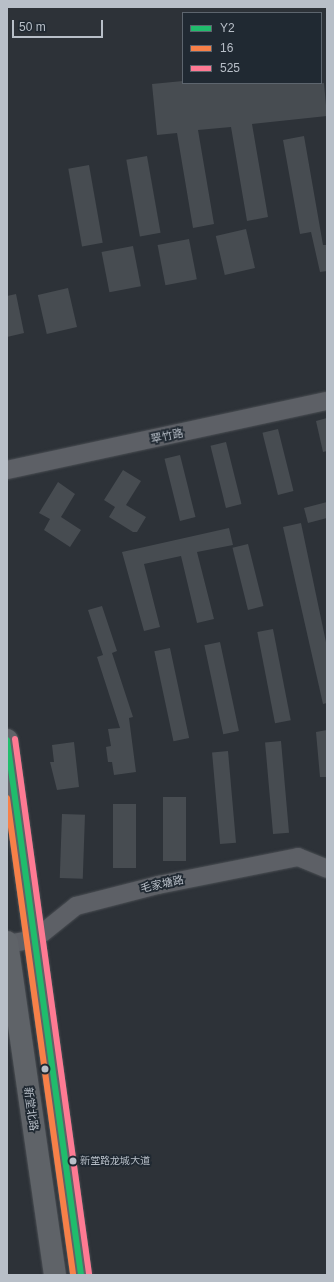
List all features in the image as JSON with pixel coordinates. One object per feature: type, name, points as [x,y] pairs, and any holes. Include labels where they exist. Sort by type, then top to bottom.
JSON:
[{"type":"main road","points":[[7,740],[81,1275]]},
{"type":"main road","name":"新堂北路","points":[[7,943],[54,1275]]},
{"type":"main road","points":[[76,1242],[92,1275]]},
{"type":"main road","points":[[48,1275],[50,1245]]},
{"type":"street","name":"翠竹路","points":[[7,470],[327,401]]},
{"type":"street","name":"毛家塘路","points":[[7,943],[35,939],[76,906],[158,885],[298,857],[327,869]]},
{"type":"building","points":[[182,81],[182,84],[324,83],[327,116],[252,124],[268,217],[247,221],[231,127],[198,130],[214,224],[193,228],[177,133],[157,135],[152,84]]},
{"type":"building","points":[[304,136],[323,245],[327,245],[327,271],[320,272],[311,232],[300,234],[283,140]]},
{"type":"building","points":[[147,156],[161,233],[140,236],[126,160]]},
{"type":"building","points":[[89,165],[103,243],[82,246],[68,169]]},
{"type":"building","points":[[246,229],[255,268],[225,275],[216,236]]},
{"type":"building","points":[[189,239],[197,279],[165,285],[158,245]]},
{"type":"building","points":[[133,246],[141,286],[109,292],[102,252]]},
{"type":"building","points":[[68,288],[77,327],[47,334],[38,295]]},
{"type":"building","points":[[16,294],[24,333],[7,337],[7,296]]},
{"type":"building","points":[[327,418],[327,451],[323,452],[316,421]]},
{"type":"building","points":[[278,429],[293,491],[278,495],[262,433]]},
{"type":"building","points":[[226,442],[241,504],[226,508],[210,446]]},
{"type":"building","points":[[180,455],[195,517],[180,521],[164,459]]},
{"type":"building","points":[[123,470],[141,481],[126,505],[146,517],[137,532],[133,532],[109,517],[115,507],[104,500]]},
{"type":"building","points":[[58,482],[75,494],[61,517],[81,530],[70,547],[44,530],[50,519],[39,513]]},
{"type":"building","points":[[327,502],[327,518],[308,523],[304,508]]},
{"type":"building","points":[[301,523],[327,647],[327,703],[323,704],[283,527]]},
{"type":"building","points":[[229,528],[233,545],[197,552],[214,619],[197,623],[181,556],[144,564],[160,627],[144,631],[122,552]]},
{"type":"building","points":[[248,544],[263,606],[248,610],[232,548]]},
{"type":"building","points":[[102,606],[117,651],[112,653],[133,717],[129,718],[136,772],[114,775],[112,762],[108,762],[106,747],[111,746],[108,729],[120,728],[97,657],[103,655],[88,610]]},
{"type":"building","points":[[273,629],[291,720],[275,723],[257,632]]},
{"type":"building","points":[[220,642],[239,731],[223,734],[204,645]]},
{"type":"building","points":[[170,648],[189,738],[173,741],[154,651]]},
{"type":"building","points":[[327,730],[327,777],[320,777],[316,732]]},
{"type":"building","points":[[281,741],[289,833],[273,834],[265,742]]},
{"type":"building","points":[[74,742],[79,787],[57,790],[50,762],[54,762],[52,745]]},
{"type":"building","points":[[228,751],[236,843],[220,844],[212,752]]},
{"type":"building","points":[[163,797],[186,797],[186,861],[163,861]]},
{"type":"building","points":[[113,804],[136,804],[136,868],[113,868]]},
{"type":"building","points":[[62,814],[85,815],[83,879],[60,878]]},
{"type":"transit line","name":"525","points":[[15,739],[89,1274]]},
{"type":"transit line","name":"Y2","points":[[7,740],[81,1275]]},
{"type":"transit line","name":"16","points":[[7,798],[73,1275]]},
{"type":"place","name":"新堂路龙城大道","points":[[73,1161]]}]
